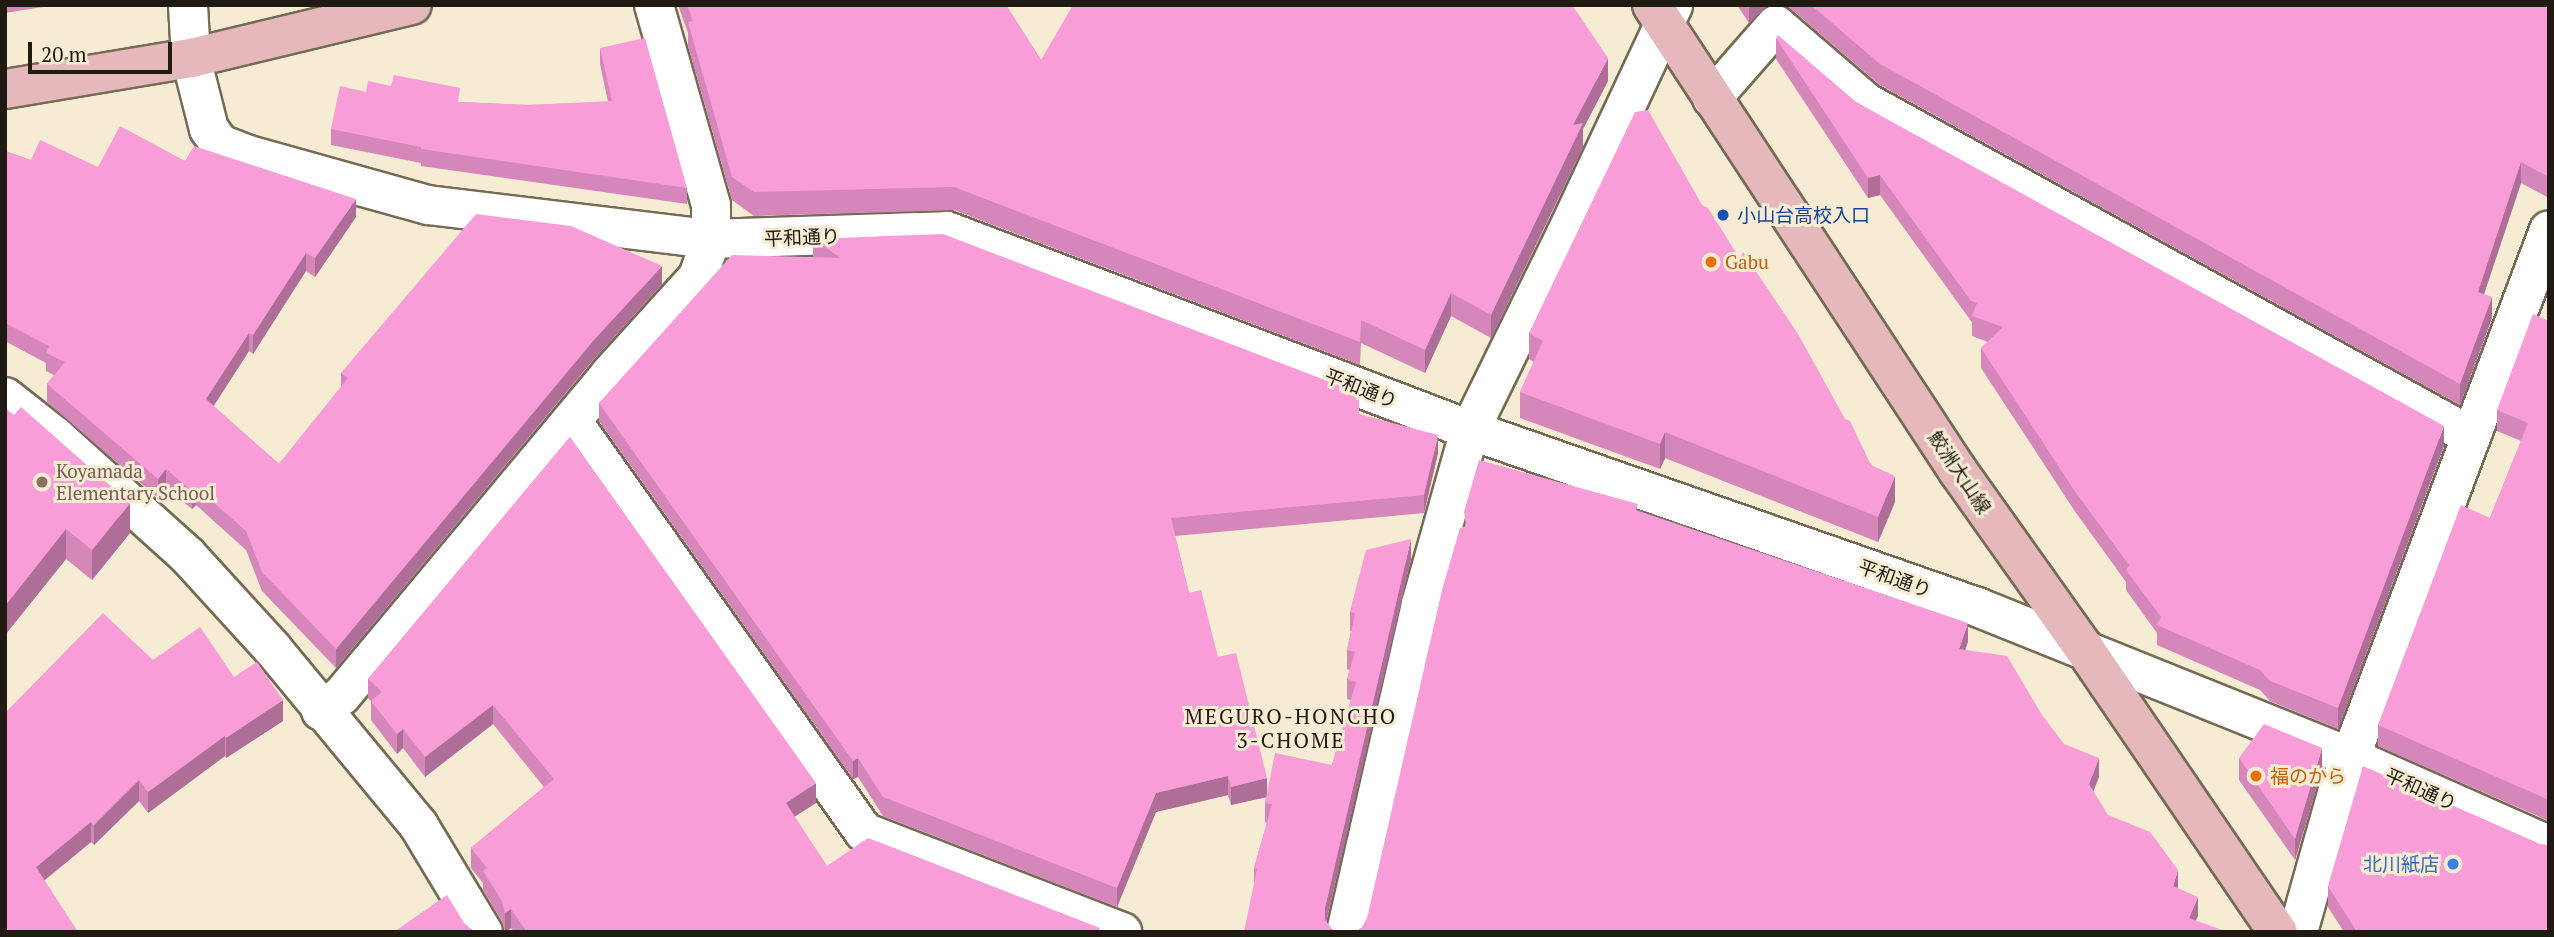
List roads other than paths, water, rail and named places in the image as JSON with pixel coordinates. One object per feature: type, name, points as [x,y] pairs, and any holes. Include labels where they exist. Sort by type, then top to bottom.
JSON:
[{"type":"main road","points":[[5,89],[191,58],[412,5]]},
{"type":"main road","name":"鮫洲大山線","points":[[1663,11],[1713,98],[1958,471],[2084,648],[2278,932]]},
{"type":"street","name":"平和通り","points":[[188,5],[191,58],[209,129],[220,144],[251,156],[428,205],[711,239],[947,230],[1470,430],[1965,603],[2084,648],[2350,757],[2549,845]]},
{"type":"street","points":[[321,711],[342,695],[572,421],[698,277],[711,239],[711,205],[654,5]]},
{"type":"street","points":[[1346,932],[1421,604],[1470,430],[1565,236],[1663,11]]},
{"type":"street","points":[[1713,98],[1776,25],[1867,103],[2471,436]]},
{"type":"street","points":[[2298,932],[2338,790],[2549,230]]},
{"type":"street","points":[[5,397],[56,437],[188,556],[271,648],[419,826],[483,932]]},
{"type":"street","points":[[572,421],[864,832],[1122,932]]},
{"type":"place","name":"小山台高校入口","points":[[1723,215]]},
{"type":"place","name":"Gabu","points":[[1711,262]]},
{"type":"place","name":"Koyamada Elementary School","points":[[42,482]]},
{"type":"place","name":"福のから","points":[[2256,776]]},
{"type":"place","name":"北川紙店","points":[[2453,864]]},
{"type":"district","name":"MEGURO-HONCHO 3-CHOME","points":[[1291,728]]}]
